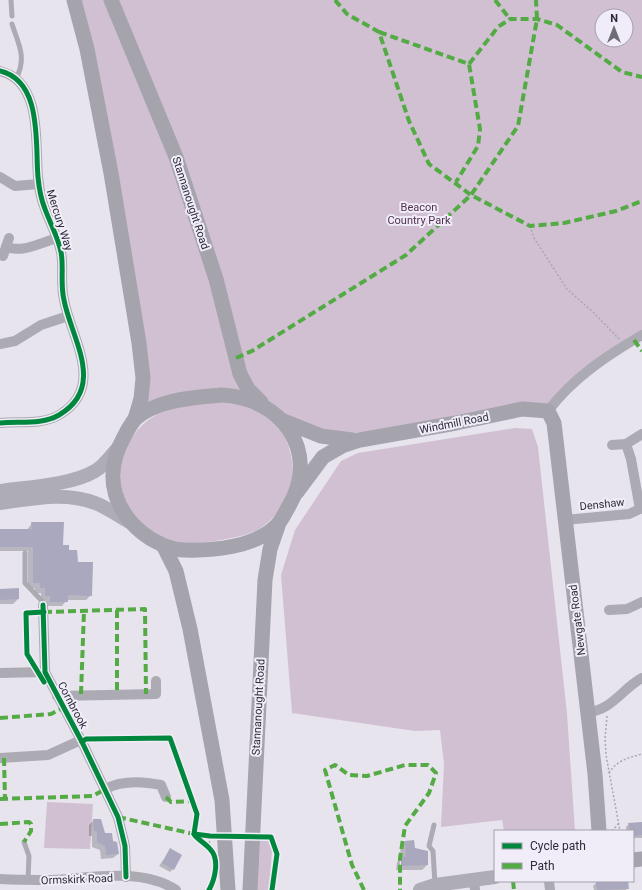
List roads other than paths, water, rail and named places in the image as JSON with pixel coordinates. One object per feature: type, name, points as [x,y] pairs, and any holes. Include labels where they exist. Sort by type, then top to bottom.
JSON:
[{"type":"main road","points":[[0,491],[84,476],[104,464],[117,449],[135,419],[141,399],[143,378],[139,343],[111,174],[87,49],[74,0]]},
{"type":"main road","name":"Stannanought Road","points":[[111,0],[176,158],[216,279],[240,374],[248,389],[265,406]]},
{"type":"main road","points":[[135,419],[157,407],[173,402],[221,395],[248,398],[265,406],[281,419],[291,433],[299,458],[300,474],[297,492]]},
{"type":"main road","name":"Windmill Road","points":[[281,419],[331,439],[360,440],[456,424],[522,409],[548,411]]},
{"type":"main road","name":"Newgate Road","points":[[548,411],[554,423],[595,774],[598,830]]},
{"type":"main road","name":"Windmill Road","points":[[297,492],[317,464],[329,453],[360,440]]},
{"type":"main road","points":[[117,449],[114,468],[115,493],[128,521]]},
{"type":"main road","name":"Stannanought Road","points":[[250,890],[265,580],[270,549],[278,526],[297,492]]},
{"type":"main road","points":[[0,503],[54,496],[81,499],[96,503],[128,521],[143,534],[164,547],[184,550],[229,546],[249,542],[266,534],[278,526]]},
{"type":"main road","points":[[164,547],[176,571],[190,629],[220,792],[228,890]]},
{"type":"main road","points":[[420,890],[435,885],[475,885],[494,877]]},
{"type":"street","points":[[0,71],[16,79]]},
{"type":"street","name":"Mercury Way","points":[[0,423],[48,420],[64,412],[74,401],[84,378],[82,354],[63,298],[62,259],[57,238],[44,209],[39,184],[35,120],[26,93],[16,79]]},
{"type":"street","points":[[0,177],[16,186],[39,184]]},
{"type":"street","points":[[6,247],[14,250],[22,250],[57,238]]},
{"type":"street","points":[[0,344],[15,342],[41,325],[68,316]]},
{"type":"street","points":[[548,411],[560,395],[589,369],[642,335]]},
{"type":"street","points":[[612,445],[626,444],[642,434]]},
{"type":"street","name":"Denshaw","points":[[565,520],[629,514],[641,509],[631,459],[626,444]]},
{"type":"street","points":[[614,607],[627,609],[642,602]]},
{"type":"street","name":"Cornbrook","points":[[43,606],[45,672],[81,740],[118,817],[124,838],[126,877]]},
{"type":"street","points":[[0,672],[45,672]]},
{"type":"street","points":[[588,712],[606,708],[642,678]]},
{"type":"street","name":"Cornbrook","points":[[57,696],[156,694],[156,681]]},
{"type":"street","name":"Cornbrook","points":[[0,758],[52,754],[81,740]]},
{"type":"street","points":[[105,789],[121,783],[147,782],[161,785],[166,798]]},
{"type":"street","name":"Ormskirk Road","points":[[0,879],[28,880],[126,877],[153,880],[176,890]]},
{"type":"lane","points":[[11,0],[12,16]]},
{"type":"lane","points":[[12,24],[22,59],[21,68],[16,79]]},
{"type":"lane","points":[[25,553],[25,583],[42,601],[43,606]]},
{"type":"lane","points":[[434,825],[429,846],[432,851],[435,885]]},
{"type":"lane","points":[[24,842],[29,856],[28,880]]},
{"type":"park label","name":"Beacon Country Park","points":[[419,213]]}]
